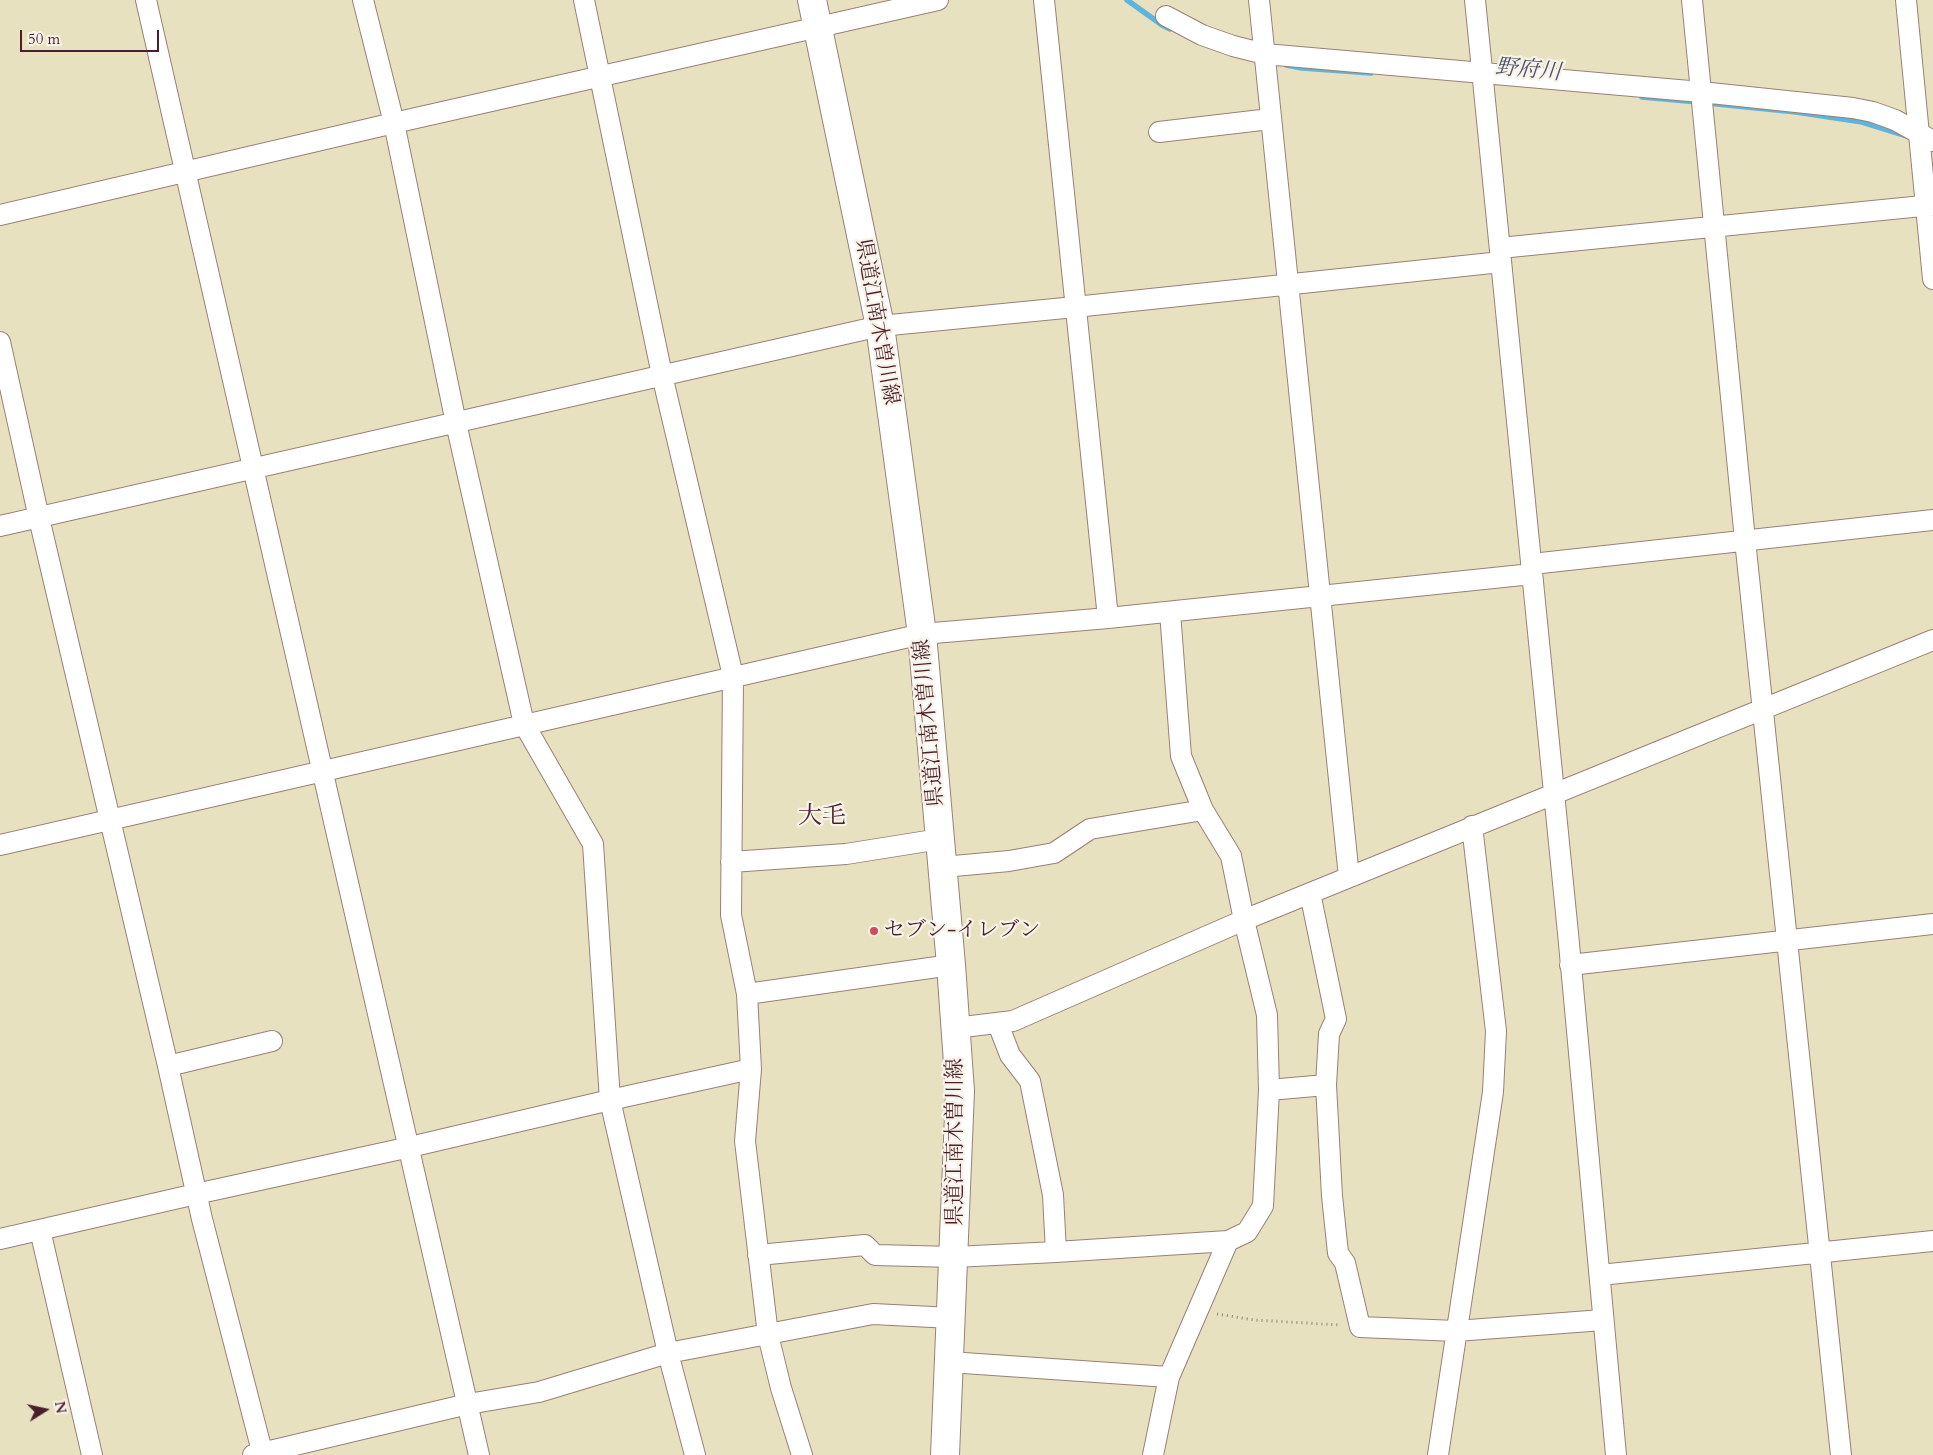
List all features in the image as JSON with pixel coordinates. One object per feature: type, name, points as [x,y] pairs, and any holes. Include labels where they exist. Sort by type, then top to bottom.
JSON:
[{"type":"main road","name":"県道江南木曽川線","points":[[812,0],[880,326],[922,634],[943,867],[960,1091],[945,1455]]},
{"type":"street","points":[[146,0],[479,1455]]},
{"type":"street","points":[[363,0],[394,123],[456,422],[524,724],[593,844],[610,1100],[668,1353],[695,1455]]},
{"type":"street","points":[[584,0],[662,375],[733,676],[731,916],[748,994],[751,1069],[745,1141],[768,1335],[781,1388],[802,1455]]},
{"type":"street","points":[[0,215],[817,26],[938,0]]},
{"type":"street","points":[[1044,0],[1108,618]]},
{"type":"street","points":[[1259,0],[1349,877]]},
{"type":"street","points":[[1475,0],[1554,795],[1616,1455]]},
{"type":"street","points":[[1692,0],[1744,540],[1840,1455]]},
{"type":"street","points":[[1906,0],[1923,140],[1933,279]]},
{"type":"street","points":[[1166,16],[1210,38],[1265,61],[1702,99],[1853,108],[1874,112],[1923,140]]},
{"type":"street","points":[[1159,132],[1270,119]]},
{"type":"street","points":[[0,526],[880,326],[1287,284],[1713,228],[1929,206]]},
{"type":"street","points":[[0,342],[196,1194],[259,1454],[468,1404],[539,1392],[668,1353],[873,1314],[952,1318]]},
{"type":"street","points":[[0,846],[922,634],[1108,618],[1319,596],[1744,540],[1933,520]]},
{"type":"street","points":[[758,1255],[865,1245],[875,1255],[954,1257],[1228,1241],[1247,1232],[1263,1206],[1269,1090],[1268,1015],[1244,920],[1231,856],[1203,810],[1181,756],[1170,612]]},
{"type":"street","points":[[955,1028],[1013,1021],[1244,920],[1933,640]]},
{"type":"street","points":[[943,867],[1009,861],[1054,853],[1090,828],[1203,810]]},
{"type":"street","points":[[1438,1455],[1493,1092],[1496,1031],[1472,826]]},
{"type":"street","points":[[731,862],[846,854],[940,839]]},
{"type":"street","points":[[1310,893],[1336,1019],[1329,1034],[1326,1085],[1332,1196],[1338,1253],[1345,1264],[1360,1326],[1456,1331],[1603,1320]]},
{"type":"street","points":[[1570,965],[1933,924]]},
{"type":"street","points":[[748,994],[951,965]]},
{"type":"street","points":[[998,1024],[1010,1055],[1030,1081],[1053,1195],[1056,1252]]},
{"type":"street","points":[[168,1066],[272,1041]]},
{"type":"street","points":[[0,1240],[751,1069]]},
{"type":"street","points":[[1269,1090],[1326,1085]]},
{"type":"street","points":[[40,1230],[92,1455]]},
{"type":"street","points":[[1153,1455],[1169,1376],[1228,1241]]},
{"type":"street","points":[[1600,1274],[1933,1241]]},
{"type":"street","points":[[949,1362],[1169,1376]]},
{"type":"path","points":[[1198,1312],[1254,1320],[1360,1326]]},
{"type":"waterway","name":"野府川","points":[[1127,0],[1170,29]]},
{"type":"waterway","name":"野府川","points":[[1286,65],[1371,73]]},
{"type":"waterway","name":"野府川","points":[[1642,97],[1698,102]]},
{"type":"waterway","name":"野府川","points":[[1707,103],[1796,112],[1862,122],[1907,136]]},
{"type":"place","name":"セブン-イレブン","points":[[874,931]]},
{"type":"district","name":"大毛","points":[[822,817]]}]
